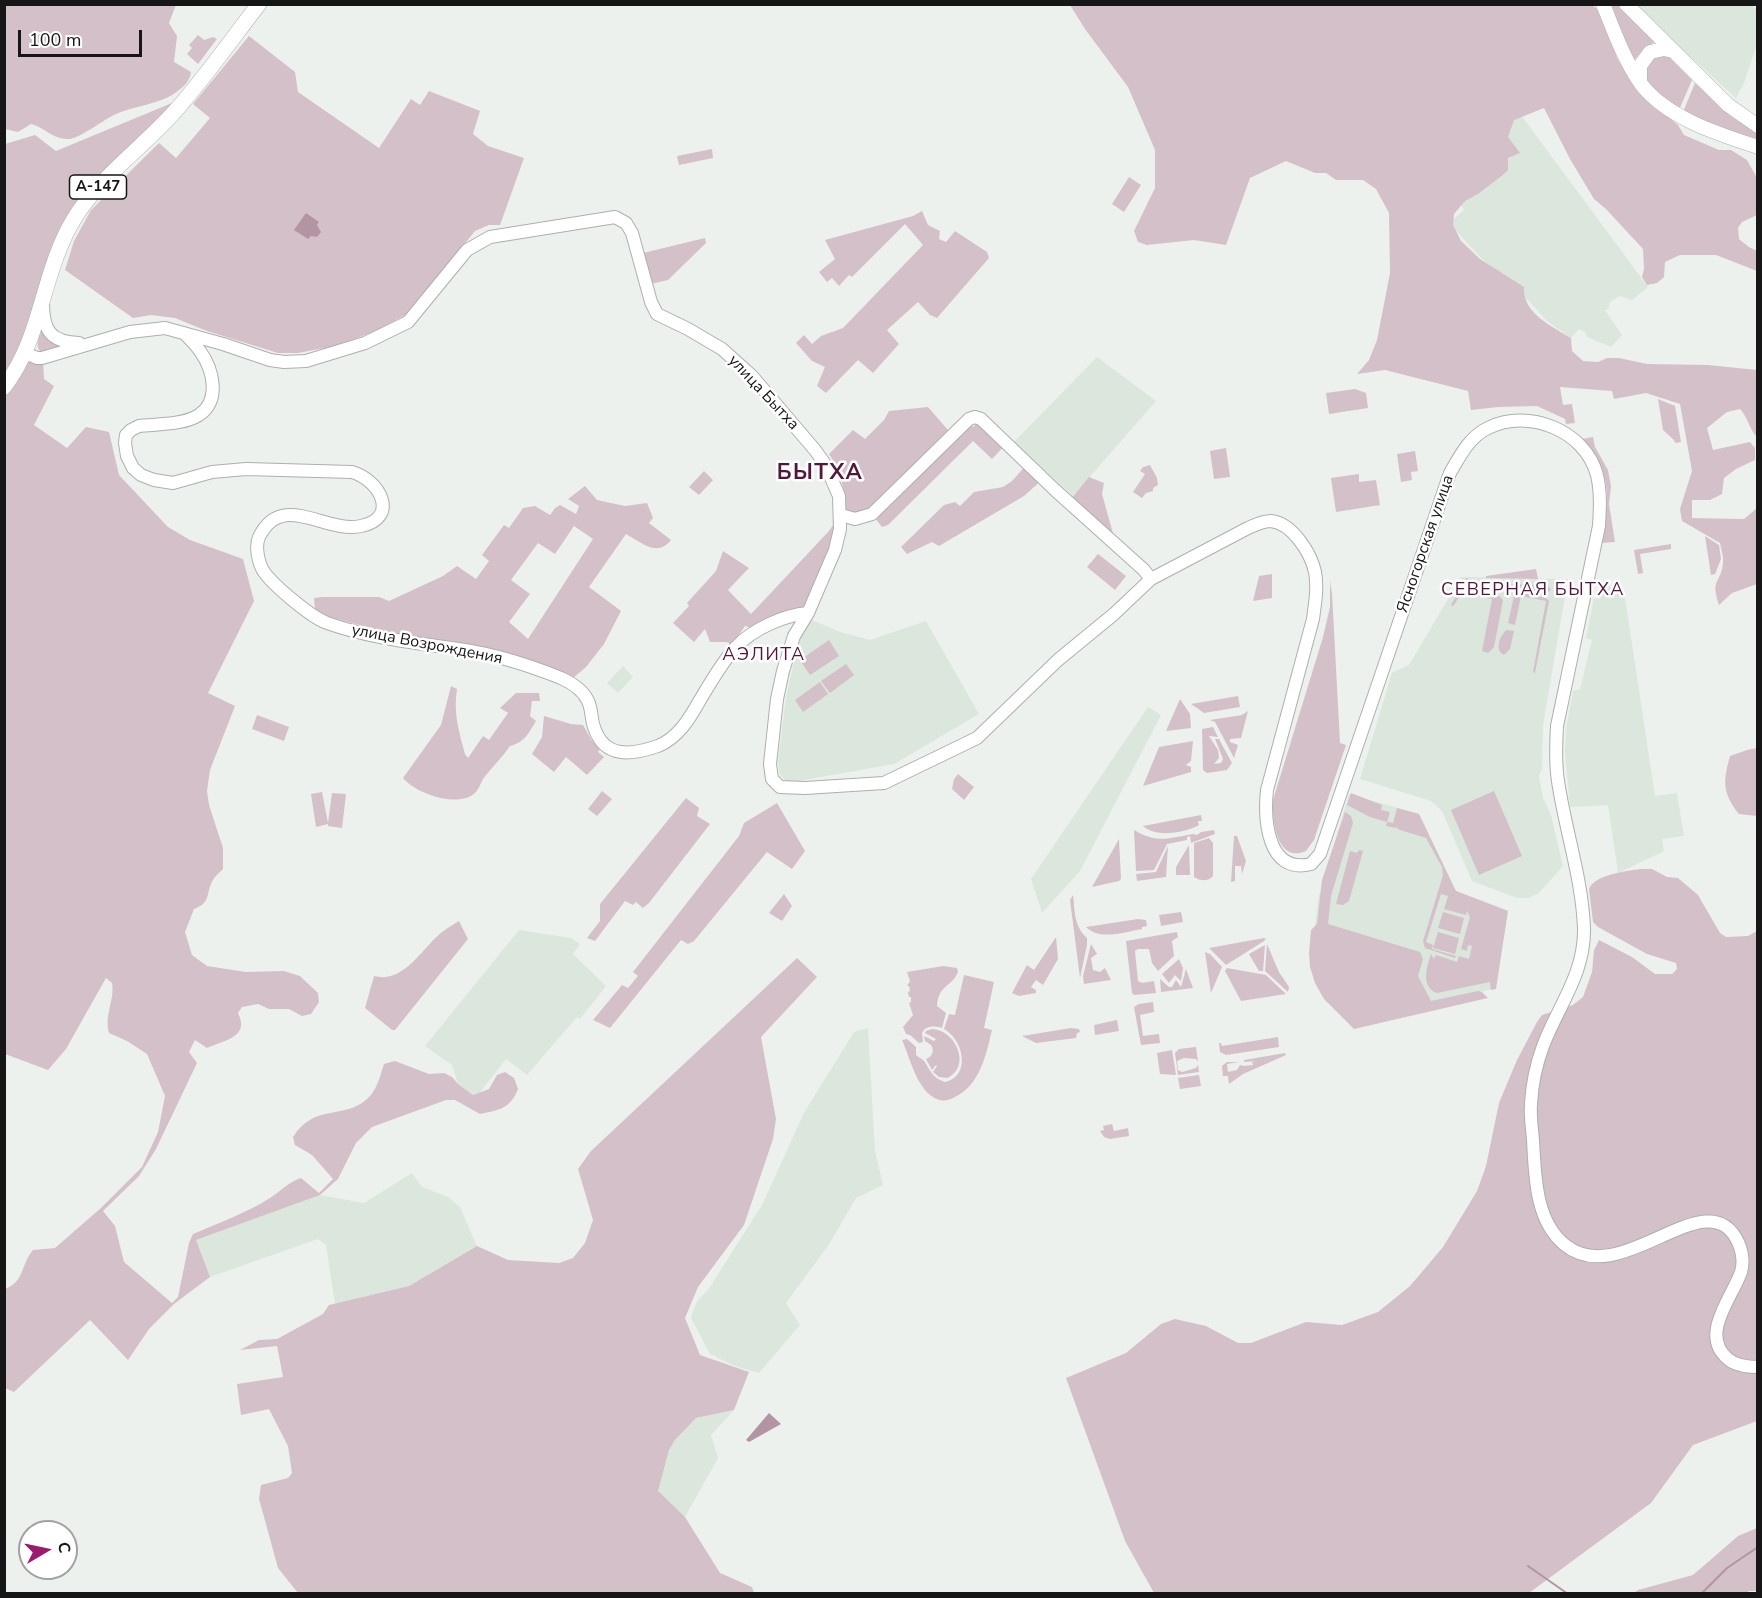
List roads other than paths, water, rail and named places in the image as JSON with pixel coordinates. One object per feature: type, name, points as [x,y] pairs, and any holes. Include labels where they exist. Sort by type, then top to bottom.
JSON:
[{"type":"main road","name":"А-147","points":[[4,387],[14,375],[25,353],[61,243],[86,201],[177,110],[259,4]]},
{"type":"main road","points":[[1603,4],[1624,54],[1641,83],[1654,98],[1678,115],[1758,147]]},
{"type":"main road","points":[[1626,4],[1728,105],[1758,126]]},
{"type":"main road","points":[[1641,83],[1640,66],[1650,52],[1664,49],[1673,51]]},
{"type":"street","name":"улица Бытха","points":[[25,353],[42,358],[143,329],[165,328],[247,351],[270,360],[296,362],[365,344],[408,322],[467,250],[478,242],[490,237],[614,217],[621,219],[632,233],[651,302],[657,314],[722,349],[752,376],[825,464],[839,496],[840,529],[835,550],[808,613],[794,636],[777,699],[770,764],[772,779],[780,788]]},
{"type":"street","points":[[43,299],[43,313],[49,333],[66,343],[89,344]]},
{"type":"street","name":"улица Возрождения","points":[[184,333],[200,351],[210,370],[213,388],[211,400],[207,408],[199,415],[172,422],[139,426],[126,435],[124,442],[127,456],[133,468],[141,476],[172,483],[212,472],[246,469],[352,472],[363,475],[380,493],[382,509],[378,518],[361,526],[346,528],[333,526],[290,514],[280,515],[264,528],[258,540],[258,556],[264,571],[315,618],[329,624],[392,640],[467,651],[515,663],[569,681],[584,693],[590,703],[593,726],[597,735],[615,752],[643,750],[666,742],[692,717],[736,647],[759,630],[784,617],[808,613]]},
{"type":"street","points":[[210,370],[213,348],[224,344]]},
{"type":"street","points":[[841,515],[855,519],[872,514],[969,419],[975,417],[981,419],[1151,579]]},
{"type":"street","name":"Ясногорская улица","points":[[780,788],[884,783],[977,738],[1058,660],[1114,614],[1151,579],[1263,522],[1277,523],[1289,530],[1310,557],[1315,571],[1317,592],[1313,619],[1267,790],[1268,834],[1278,854],[1285,860],[1297,865],[1311,864],[1320,854],[1450,473],[1474,437],[1487,428],[1503,422],[1520,420],[1535,421],[1562,431],[1587,455],[1596,473],[1600,498],[1599,526],[1557,726],[1556,752],[1558,780],[1582,903],[1584,929],[1578,970],[1543,1045],[1534,1075],[1531,1104],[1536,1183],[1542,1208],[1551,1229],[1565,1245],[1576,1252],[1592,1257],[1609,1257],[1627,1252],[1694,1222],[1722,1225],[1732,1232],[1738,1242],[1743,1264],[1741,1273],[1720,1314],[1716,1329],[1718,1343],[1723,1354],[1732,1362],[1742,1366],[1758,1367]]},
{"type":"waterway","points":[[1701,1594],[1727,1568],[1758,1547]]},
{"type":"waterway","points":[[1528,1566],[1568,1594]]},
{"type":"district","name":"БЫТХА","points":[[820,474]]},
{"type":"district","name":"СЕВЕРНАЯ БЫТХА","points":[[1533,591]]},
{"type":"district","name":"АЭЛИТА","points":[[764,656]]}]
